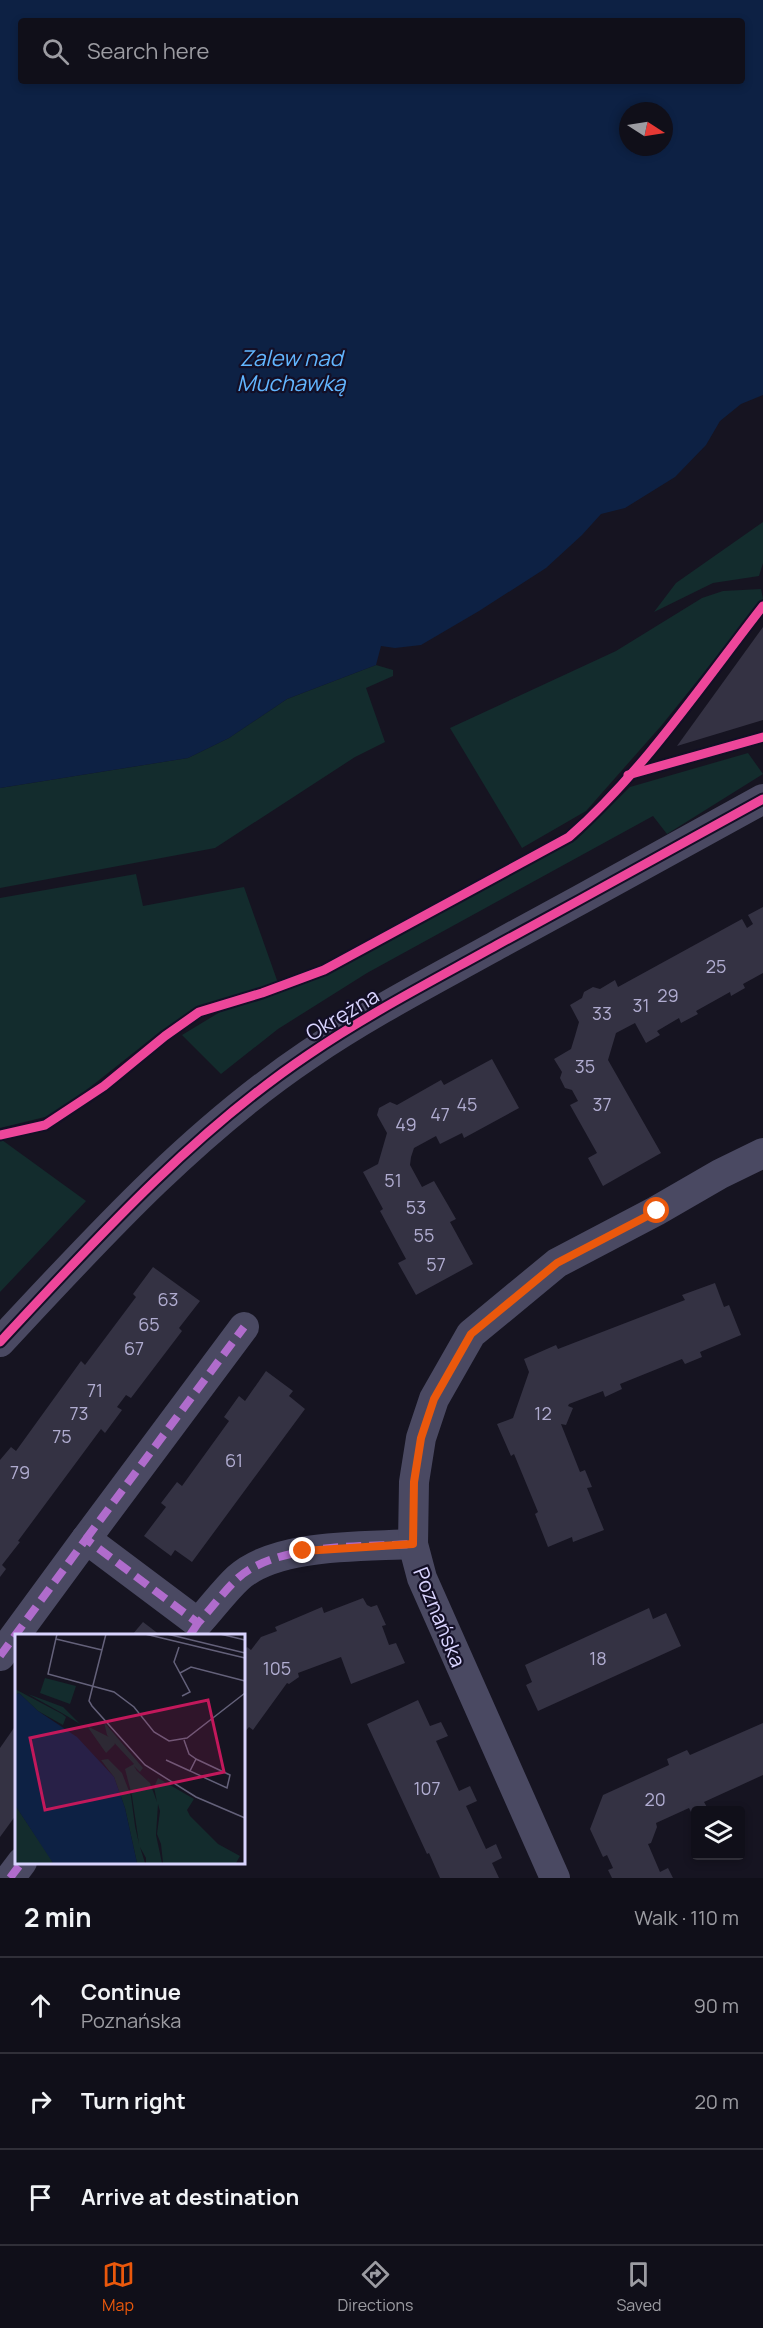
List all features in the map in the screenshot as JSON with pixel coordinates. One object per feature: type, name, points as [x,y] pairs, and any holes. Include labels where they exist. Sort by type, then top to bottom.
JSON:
[{"type":"street","name":"Okrężna","points":[[0,1342],[60,1276],[156,1181],[241,1105],[308,1055],[413,992],[763,799]]},
{"type":"street","name":"Poznańska","points":[[555,1878],[422,1578],[413,1544],[414,1482],[421,1438],[434,1399],[471,1334],[557,1263],[763,1153]]},
{"type":"street","points":[[16,1634],[244,1327]]},
{"type":"street","points":[[86,1539],[194,1629],[238,1578],[261,1563],[303,1551],[413,1544]]},
{"type":"street","points":[[0,1656],[15,1636]]},
{"type":"street","points":[[10,1878],[21,1863]]},
{"type":"green space","points":[[763,522],[763,563],[759,576],[713,583],[654,612],[676,583]]},
{"type":"green space","points":[[761,589],[763,599],[661,726],[586,811],[522,848],[450,728],[616,651],[702,598],[723,591]]},
{"type":"green space","points":[[376,665],[393,670],[393,676],[366,688],[385,742],[355,757],[215,848],[0,888],[0,788],[188,758],[229,738],[287,699]]},
{"type":"green space","points":[[748,753],[763,774],[667,834],[653,816],[367,973],[278,1029],[221,1074],[182,1035],[220,1012],[323,976],[576,840],[630,787]]},
{"type":"green space","points":[[136,874],[143,906],[244,887],[278,983],[197,1008],[161,1031],[84,1092],[49,1116],[0,1128],[0,898]]},
{"type":"green space","points":[[2,1140],[86,1201],[0,1292],[0,1141]]},
{"type":"water","name":"Zalew nad Muchawką","points":[[0,0],[763,0],[763,395],[741,404],[720,421],[706,445],[675,477],[625,508],[601,514],[546,568],[421,645],[395,648],[381,646],[376,665],[287,699],[229,738],[188,758],[0,788]]},
{"type":"building","points":[[763,627],[763,720],[677,746]]},
{"type":"building","points":[[763,907],[763,973],[743,984],[745,988],[731,996],[730,992],[696,1011],[698,1014],[681,1023],[679,1018],[657,1031],[660,1035],[646,1043],[635,1023],[616,1033],[608,1060],[661,1153],[603,1186],[588,1158],[597,1153],[570,1105],[578,1101],[572,1090],[565,1088],[560,1078],[562,1072],[554,1059],[571,1049],[575,1036],[579,1022],[570,1005],[582,998],[584,992],[593,987],[600,989],[615,980],[618,987],[742,919],[747,928],[753,924],[748,915]]},
{"type":"building","points":[[492,1059],[519,1108],[464,1138],[462,1133],[440,1144],[436,1136],[414,1148],[411,1157],[410,1165],[422,1187],[434,1181],[448,1205],[456,1219],[450,1222],[473,1264],[416,1295],[398,1263],[406,1259],[380,1211],[383,1209],[363,1172],[378,1164],[387,1133],[377,1115],[379,1108],[390,1102],[397,1105],[441,1080],[444,1085]]},
{"type":"building","points":[[153,1267],[200,1301],[179,1328],[182,1331],[131,1398],[126,1395],[117,1407],[122,1410],[105,1433],[101,1429],[18,1541],[20,1542],[2,1565],[6,1569],[0,1577],[0,1460],[11,1447],[16,1451],[81,1361],[85,1365],[136,1297],[133,1294]]},
{"type":"building","points":[[715,1283],[724,1307],[729,1305],[741,1335],[700,1352],[702,1357],[685,1364],[682,1359],[620,1384],[622,1389],[605,1397],[603,1391],[569,1404],[568,1406],[573,1408],[566,1425],[561,1424],[580,1472],[585,1470],[592,1487],[587,1488],[604,1530],[573,1542],[572,1537],[548,1547],[535,1514],[538,1512],[514,1454],[511,1456],[497,1424],[513,1418],[529,1372],[524,1359],[556,1345],[558,1349],[685,1300],[682,1295]]},
{"type":"building","points":[[266,1371],[293,1391],[289,1396],[305,1409],[192,1562],[175,1550],[171,1556],[144,1536],[166,1507],[161,1503],[177,1482],[182,1486],[229,1421],[224,1417],[239,1396],[245,1401]]},
{"type":"building","points":[[363,1598],[371,1607],[377,1605],[386,1625],[382,1626],[389,1645],[396,1643],[405,1663],[351,1684],[341,1657],[298,1673],[299,1677],[287,1683],[253,1730],[249,1727],[244,1733],[244,1651],[247,1647],[251,1650],[261,1637],[277,1631],[275,1627],[322,1607],[324,1613]]},
{"type":"building","points":[[649,1608],[653,1619],[666,1613],[681,1646],[538,1711],[526,1685],[532,1682],[525,1665]]},
{"type":"building","points":[[143,1622],[159,1634],[133,1634]]},
{"type":"building","points":[[418,1700],[430,1726],[441,1722],[448,1736],[436,1741],[459,1791],[470,1786],[477,1801],[466,1806],[486,1849],[496,1844],[502,1858],[492,1863],[499,1878],[440,1878],[367,1724]]},
{"type":"building","points":[[763,1723],[763,1775],[704,1802],[706,1806],[691,1806],[691,1812],[689,1808],[656,1823],[657,1827],[651,1843],[648,1844],[660,1872],[668,1868],[673,1878],[612,1878],[608,1870],[613,1868],[607,1855],[603,1857],[590,1829],[603,1795],[669,1765],[667,1759],[687,1750],[690,1755]]},
{"type":"building","points":[[15,1726],[15,1816],[0,1837],[0,1748]]},
{"type":"marked path","points":[[86,1539],[244,1327]]},
{"type":"marked path","points":[[16,1634],[86,1539],[198,1623],[238,1578],[275,1558],[321,1549],[413,1544]]},
{"type":"marked path","points":[[191,1634],[198,1623]]},
{"type":"marked path","points":[[0,1656],[15,1636]]},
{"type":"marked path","points":[[10,1878],[21,1863]]},
{"type":"cycle path","points":[[0,1135],[45,1125],[104,1086],[165,1036],[199,1012],[262,993],[324,970],[569,837],[596,812],[647,756],[763,606]]},
{"type":"cycle path","points":[[628,775],[763,737]]},
{"type":"cycle path","points":[[0,1342],[146,1189],[224,1118],[308,1055],[401,998],[763,799]]},
{"type":"route","points":[[303,1551],[413,1544],[414,1482],[421,1438],[434,1399],[471,1334],[557,1263],[657,1211]]}]
